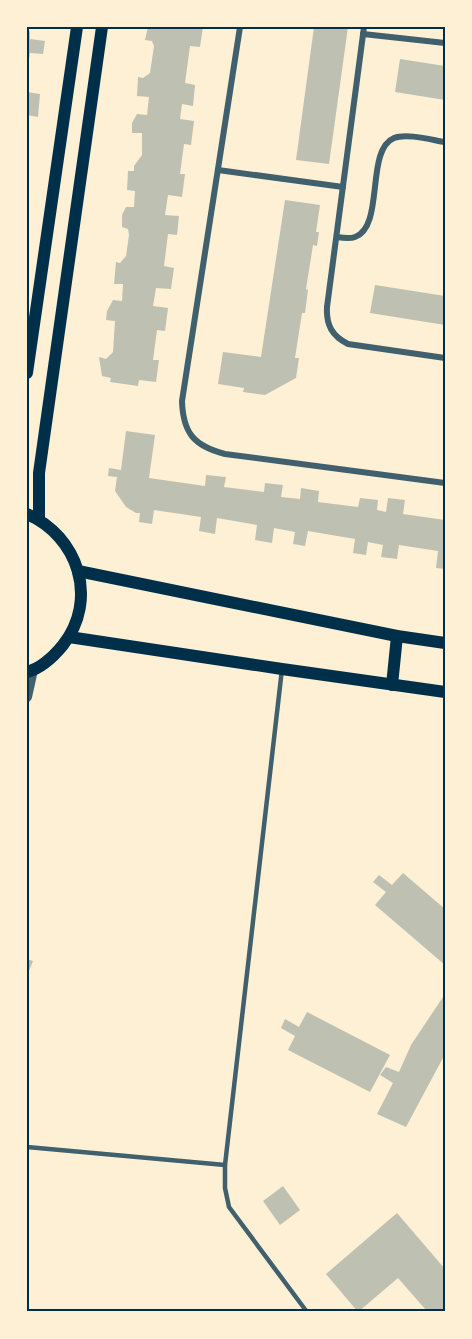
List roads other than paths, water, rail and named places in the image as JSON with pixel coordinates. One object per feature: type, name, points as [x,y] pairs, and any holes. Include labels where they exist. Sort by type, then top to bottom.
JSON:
[{"type":"main road","points":[[27,373],[77,27]]},
{"type":"main road","points":[[39,519],[39,473],[102,27]]},
{"type":"main road","points":[[27,514],[39,519],[57,533],[70,551],[78,572],[81,594],[78,616],[69,637],[54,656],[30,671]]},
{"type":"main road","points":[[78,572],[398,636],[445,643]]},
{"type":"main road","points":[[392,685],[398,636]]},
{"type":"main road","points":[[69,637],[445,692]]},
{"type":"street","points":[[240,27],[182,401],[182,416],[188,430],[198,442],[210,450],[225,454],[445,483]]},
{"type":"street","points":[[445,43],[364,31],[327,316],[328,326],[333,333],[339,340],[348,344],[445,358]]},
{"type":"street","points":[[337,237],[355,237],[365,229],[370,217],[381,153],[387,143],[403,136],[445,142]]},
{"type":"street","points":[[218,170],[343,187]]},
{"type":"street","points":[[27,697],[30,671]]},
{"type":"lane","points":[[282,669],[225,1165],[225,1188],[229,1207],[307,1312]]},
{"type":"lane","points":[[27,1147],[225,1165]]}]
